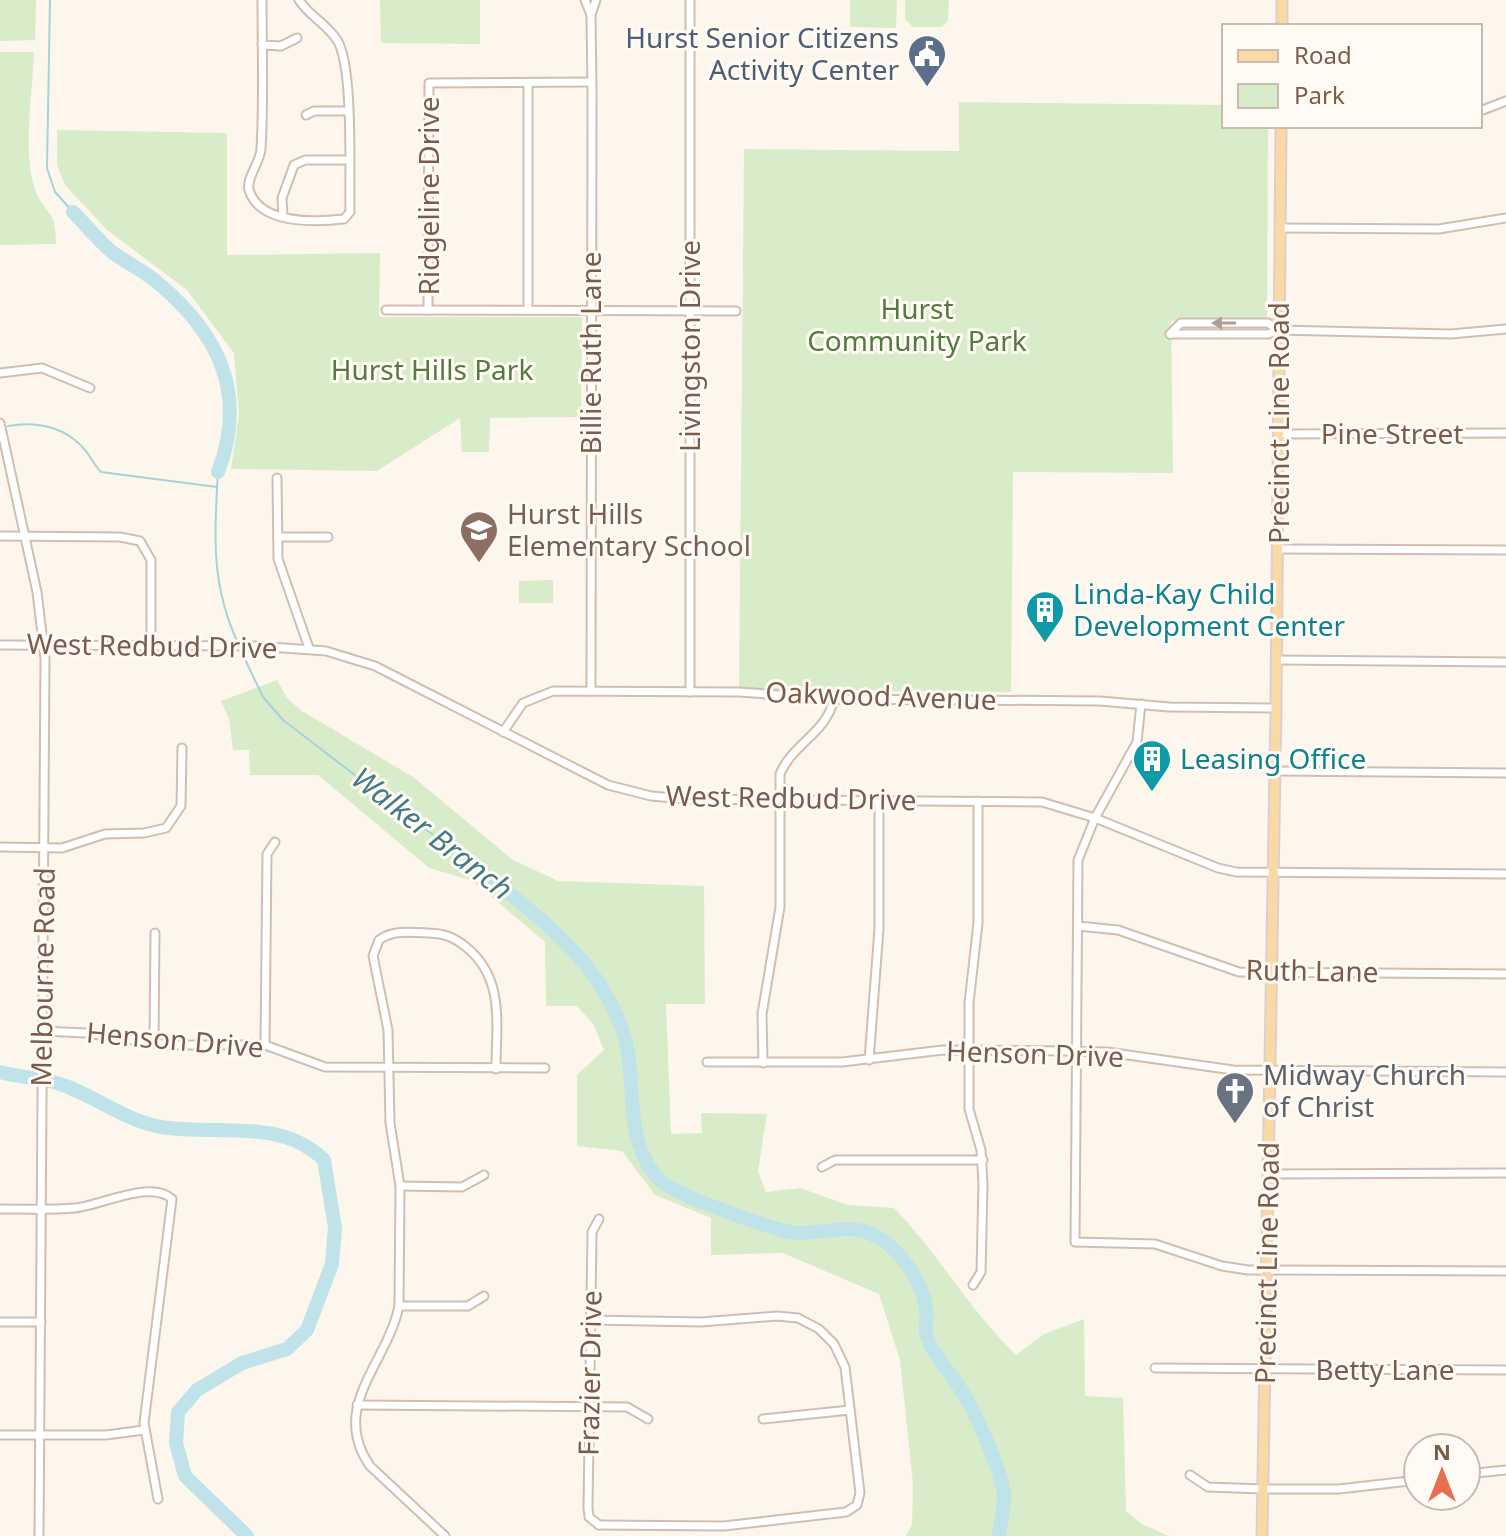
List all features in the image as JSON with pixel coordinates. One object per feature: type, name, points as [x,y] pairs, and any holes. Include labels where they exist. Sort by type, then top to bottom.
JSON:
[{"type":"main road","points":[[1282,0],[1282,24]]},
{"type":"main road","name":"Precinct Line Road","points":[[1262,1536],[1277,660],[1281,128]]},
{"type":"street","points":[[262,0],[261,153],[249,189],[265,208],[283,217],[344,219],[350,212],[346,74],[339,43],[299,0]]},
{"type":"street","name":"Billie Ruth Lane","points":[[585,0],[591,15]]},
{"type":"street","name":"Billie Ruth Lane","points":[[591,691],[591,15],[596,0]]},
{"type":"street","name":"Livingston Drive","points":[[690,0],[690,692]]},
{"type":"street","points":[[262,45],[281,46],[297,38]]},
{"type":"street","points":[[528,310],[528,83],[591,82]]},
{"type":"street","name":"Ridgeline Drive","points":[[428,310],[429,83],[528,83]]},
{"type":"street","points":[[1482,110],[1506,101]]},
{"type":"street","points":[[306,115],[314,111],[347,111]]},
{"type":"street","points":[[283,217],[282,198],[294,165],[305,160],[348,160]]},
{"type":"street","points":[[1280,228],[1439,229],[1506,218]]},
{"type":"street","points":[[386,310],[736,311]]},
{"type":"street","points":[[1279,330],[1268,323],[1181,323],[1170,334],[1268,334],[1279,330],[1451,334],[1506,329]]},
{"type":"street","points":[[0,373],[42,368],[90,388]]},
{"type":"street","name":"Melbourne Road","points":[[0,423],[27,536],[43,646],[39,1536]]},
{"type":"street","name":"Pine Street","points":[[1279,434],[1506,433]]},
{"type":"street","points":[[277,478],[280,570],[309,648]]},
{"type":"street","points":[[0,536],[120,537],[140,541],[151,560],[151,646]]},
{"type":"street","points":[[278,537],[328,537]]},
{"type":"street","points":[[1278,549],[1506,550]]},
{"type":"street","name":"West Redbud Drive","points":[[0,645],[256,646],[309,648],[343,655],[375,666],[591,777],[640,793],[686,799],[1042,802],[1095,818],[1218,868],[1272,874],[1506,874]]},
{"type":"street","points":[[1277,660],[1506,662]]},
{"type":"street","name":"Oakwood Avenue","points":[[503,732],[523,703],[542,693],[591,691],[1276,708]]},
{"type":"street","points":[[763,1063],[762,1014],[780,907],[779,799],[784,763],[824,725],[834,699]]},
{"type":"street","points":[[1141,704],[1137,742],[1095,818],[1078,860],[1079,1051],[1075,1242],[1155,1244],[1222,1266],[1267,1271],[1506,1271]]},
{"type":"street","points":[[0,847],[62,848],[105,834],[144,833],[166,828],[178,815],[181,806],[182,748]]},
{"type":"street","points":[[1274,771],[1506,773]]},
{"type":"street","points":[[869,1060],[879,929],[879,800]]},
{"type":"street","points":[[973,1285],[981,1272],[983,1160],[970,1117],[969,1050],[969,1003],[978,923],[978,801]]},
{"type":"street","points":[[265,1045],[267,854],[275,842]]},
{"type":"street","name":"Ruth Lane","points":[[1078,926],[1118,930],[1224,968],[1270,973],[1506,974]]},
{"type":"street","points":[[445,1536],[370,1466],[361,1453],[354,1427],[357,1405],[395,1324],[399,1306],[400,1186],[390,1123],[390,1068],[374,947],[385,935],[423,932],[448,935],[461,943],[489,971],[495,987],[496,1069]]},
{"type":"street","points":[[154,1043],[155,933]]},
{"type":"street","name":"Henson Drive","points":[[42,1031],[86,1033],[154,1043],[265,1045],[325,1067],[545,1068]]},
{"type":"street","name":"Henson Drive","points":[[707,1062],[869,1060],[927,1051],[1079,1051],[1270,1072],[1506,1072]]},
{"type":"street","points":[[822,1167],[835,1160],[983,1160]]},
{"type":"street","points":[[1269,1174],[1506,1173]]},
{"type":"street","points":[[400,1186],[462,1187],[484,1175]]},
{"type":"street","points":[[0,1209],[80,1208],[130,1194],[160,1193],[172,1199],[144,1430],[158,1499]]},
{"type":"street","name":"Frazier Drive","points":[[599,1219],[592,1232],[589,1407],[589,1517],[599,1525]]},
{"type":"street","points":[[399,1306],[468,1306],[484,1296]]},
{"type":"street","points":[[590,1320],[798,1318],[819,1329],[839,1353],[850,1410],[860,1493],[851,1510],[724,1526],[599,1525],[599,1536]]},
{"type":"street","points":[[0,1322],[41,1322]]},
{"type":"street","name":"Betty Lane","points":[[1155,1368],[1506,1370]]},
{"type":"street","points":[[357,1405],[627,1407],[648,1419]]},
{"type":"street","points":[[763,1419],[850,1410]]},
{"type":"street","points":[[0,1435],[106,1435],[144,1430]]},
{"type":"street","points":[[1482,1472],[1506,1470]]},
{"type":"street","points":[[1190,1475],[1208,1487],[1262,1489],[1339,1489],[1402,1482]]},
{"type":"green space","points":[[0,0],[36,0],[35,40],[0,41]]},
{"type":"green space","points":[[380,0],[480,0],[480,44],[381,43]]},
{"type":"green space","points":[[850,0],[897,0],[896,28],[850,27]]},
{"type":"green space","points":[[905,0],[949,0],[948,21],[942,27],[913,27],[905,19]]},
{"type":"green space","points":[[0,52],[34,52],[29,158],[35,189],[54,224],[56,244],[0,245]]},
{"type":"green space","name":"Hurst Community Park","points":[[959,102],[1222,105],[1222,128],[1268,128],[1267,319],[1171,321],[1173,473],[1013,472],[1011,692],[739,690],[744,149],[959,151]]},
{"type":"green space","name":"Hurst Hills Park","points":[[57,130],[227,133],[227,255],[380,253],[379,317],[582,317],[581,417],[490,418],[489,452],[462,452],[460,418],[377,471],[231,469],[239,414],[234,353],[187,290],[107,230],[65,185],[57,165]]},
{"type":"green space","points":[[553,580],[553,603],[519,603],[519,581]]},
{"type":"green space","points":[[277,680],[287,698],[302,711],[413,777],[513,860],[558,881],[704,886],[705,1004],[666,1004],[671,1134],[702,1133],[701,1113],[767,1114],[758,1171],[766,1192],[800,1188],[848,1205],[894,1208],[1016,1355],[1044,1334],[1084,1319],[1085,1396],[1123,1398],[1126,1511],[1142,1524],[1169,1536],[906,1536],[912,1524],[913,1484],[900,1360],[879,1294],[783,1253],[711,1255],[711,1218],[655,1195],[622,1151],[577,1146],[577,1075],[604,1050],[594,1025],[577,1006],[546,1006],[545,942],[473,881],[429,868],[318,775],[250,775],[249,750],[233,750],[229,719],[221,701]]},
{"type":"waterway","name":"Walker Branch","points":[[50,0],[47,168],[55,192],[73,212]]},
{"type":"waterway","name":"Walker Branch","points":[[73,212],[112,252],[153,279],[179,303],[212,345],[222,367],[230,417],[227,444],[218,472]]},
{"type":"waterway","points":[[8,426],[30,424],[60,431],[78,443],[101,472],[217,487]]},
{"type":"waterway","name":"Walker Branch","points":[[218,472],[216,559],[223,601],[238,643]]},
{"type":"waterway","name":"Walker Branch","points":[[240,649],[263,697],[283,720],[492,880]]},
{"type":"waterway","name":"Walker Branch","points":[[492,880],[534,913],[572,949],[604,990],[625,1039],[633,1113],[641,1150],[649,1167],[662,1182],[706,1204],[786,1231],[861,1230],[889,1245],[906,1263],[923,1296],[930,1344],[966,1398],[998,1469],[1004,1494],[999,1536]]},
{"type":"waterway","points":[[0,1072],[60,1084],[147,1124],[268,1133],[288,1138],[324,1160],[335,1228],[332,1264],[307,1330],[287,1349],[242,1363],[197,1390],[178,1412],[176,1443],[185,1476],[247,1536]]},
{"type":"place","name":"Hurst Senior Citizens Activity Center","points":[[927,88]]},
{"type":"place","name":"Hurst Hills Elementary School","points":[[479,564]]},
{"type":"place","name":"Linda-Kay Child Development Center","points":[[1045,644]]},
{"type":"place","name":"Leasing Office","points":[[1152,793]]},
{"type":"place","name":"Midway Church of Christ","points":[[1235,1125]]}]
